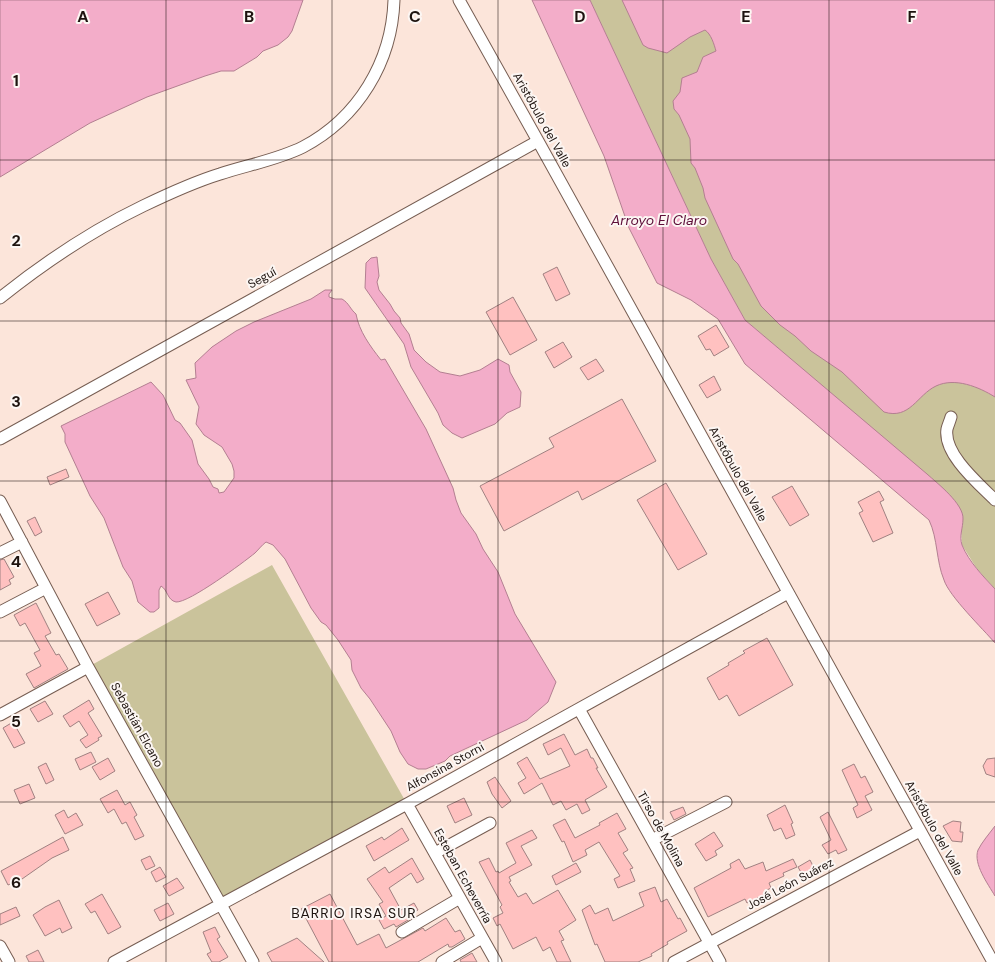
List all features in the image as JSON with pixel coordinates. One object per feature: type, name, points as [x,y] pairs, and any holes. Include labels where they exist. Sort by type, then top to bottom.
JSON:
[{"type":"street","points":[[0,298],[78,241],[143,206],[219,174],[278,157],[302,147],[326,132],[345,116],[361,98],[382,61],[389,36],[394,0]]},
{"type":"street","name":"Aristóbulo del Valle","points":[[459,0],[992,962]]},
{"type":"street","name":"Seguí","points":[[0,440],[538,141]]},
{"type":"street","points":[[951,417],[947,430],[949,443],[957,460],[995,500]]},
{"type":"street","name":"Sebastián Elcano","points":[[0,501],[88,667],[253,962]]},
{"type":"street","points":[[0,553],[22,542]]},
{"type":"street","points":[[0,612],[46,588]]},
{"type":"street","name":"Alfonsina Storni","points":[[114,962],[407,804],[788,593]]},
{"type":"street","points":[[0,715],[88,667]]},
{"type":"street","name":"Tirso de Molina","points":[[579,709],[720,962]]},
{"type":"street","points":[[652,840],[726,802]]},
{"type":"street","name":"Esteban Echeverría","points":[[407,804],[496,962]]},
{"type":"street","points":[[435,853],[490,823]]},
{"type":"street","name":"José León Suárez","points":[[674,962],[920,831]]},
{"type":"street","points":[[402,932],[460,898]]},
{"type":"street","points":[[442,962],[482,938]]},
{"type":"street","points":[[0,946],[9,962]]},
{"type":"shaded area","points":[[590,0],[995,0],[995,589],[977,569],[962,545],[961,524],[948,493],[745,320],[711,259]]},
{"type":"shaded area","points":[[272,565],[407,804],[221,903],[88,667]]},
{"type":"water","points":[[0,0],[303,0],[288,37],[234,71],[221,71],[147,97],[90,123],[0,177]]},
{"type":"water","name":"Arroyo El Claro","points":[[532,0],[590,0],[711,259],[745,320],[927,474],[955,501],[962,513],[963,519],[962,545],[972,563],[995,589],[995,643],[947,587],[941,573],[934,535],[929,520],[745,364],[718,319],[691,300],[657,283],[629,228],[604,156]]},
{"type":"water","points":[[622,0],[995,0],[995,397],[967,384],[943,383],[929,390],[907,410],[893,414],[884,412],[842,372],[811,351],[761,306],[738,264],[733,259],[705,198],[695,168],[691,163],[690,139],[679,115],[674,109],[673,101],[680,92],[682,78],[697,72],[703,57],[716,51],[712,39],[705,30],[690,37],[667,53],[648,48],[643,45]]},
{"type":"water","points":[[377,257],[379,276],[377,282],[379,290],[400,318],[401,323],[409,334],[414,350],[440,372],[460,376],[480,370],[498,359],[509,365],[510,372],[521,392],[520,407],[507,413],[495,424],[462,438],[452,433],[443,425],[411,367],[404,344],[365,288],[366,263],[371,258]]},
{"type":"water","points":[[325,290],[332,290],[329,297],[342,299],[348,304],[356,314],[362,332],[369,344],[381,360],[385,359],[426,429],[453,488],[461,513],[476,534],[498,572],[515,614],[556,682],[548,702],[527,720],[426,769],[418,769],[408,764],[400,752],[391,731],[361,688],[352,670],[351,660],[338,640],[311,608],[285,559],[273,545],[266,542],[229,573],[183,601],[173,601],[161,586],[159,590],[159,608],[154,612],[150,612],[138,602],[132,581],[123,567],[104,518],[90,496],[65,442],[65,434],[61,426],[151,382],[163,395],[175,420],[180,423],[192,440],[198,464],[213,487],[218,489],[219,493],[224,492],[234,478],[232,464],[222,447],[204,435],[196,424],[199,407],[186,380],[196,378],[195,363],[212,347],[236,331],[311,299]]},
{"type":"water","points":[[995,826],[995,896],[979,868],[977,856],[978,850]]},
{"type":"building","points":[[557,267],[570,294],[556,301],[543,274]]},
{"type":"building","points":[[513,297],[537,340],[510,355],[486,312]]},
{"type":"building","points":[[716,325],[729,347],[714,356],[710,349],[706,350],[698,336]]},
{"type":"building","points":[[563,342],[572,357],[554,368],[545,352]]},
{"type":"building","points":[[596,359],[604,371],[588,380],[580,368]]},
{"type":"building","points":[[714,376],[721,390],[707,398],[699,385]]},
{"type":"building","points":[[622,399],[656,461],[582,500],[578,491],[504,531],[480,486],[554,447],[549,438]]},
{"type":"building","points":[[66,469],[69,477],[50,485],[47,477]]},
{"type":"building","points":[[666,483],[707,554],[678,570],[637,500]]},
{"type":"building","points":[[792,486],[809,515],[790,526],[772,497]]},
{"type":"building","points":[[879,491],[884,500],[880,502],[893,533],[873,542],[859,513],[863,511],[858,502]]},
{"type":"building","points":[[35,517],[42,532],[35,536],[27,521]]},
{"type":"building","points":[[4,559],[14,577],[9,580],[11,584],[0,590],[0,560]]},
{"type":"building","points":[[108,592],[120,614],[97,626],[85,604]]},
{"type":"building","points":[[36,603],[51,633],[45,636],[56,655],[59,654],[68,669],[34,688],[26,674],[41,666],[34,653],[40,650],[25,623],[20,626],[14,615]]},
{"type":"building","points":[[767,638],[793,685],[739,716],[727,695],[719,700],[707,678],[745,653],[743,651]]},
{"type":"building","points":[[89,700],[94,709],[88,713],[102,736],[86,748],[80,740],[88,735],[79,721],[70,727],[63,716]]},
{"type":"building","points":[[45,701],[53,714],[38,722],[30,709]]},
{"type":"building","points":[[13,722],[25,743],[14,748],[3,728]]},
{"type":"building","points":[[564,734],[575,755],[587,749],[607,787],[585,800],[590,810],[582,814],[577,804],[566,810],[561,801],[553,805],[542,783],[524,794],[518,783],[526,778],[517,763],[527,757],[540,779],[570,766],[561,748],[548,755],[543,744]]},
{"type":"building","points":[[91,752],[96,762],[80,770],[75,759]]},
{"type":"building","points":[[108,758],[115,771],[100,780],[92,767]]},
{"type":"building","points":[[995,758],[995,777],[986,774],[983,766],[987,759]]},
{"type":"building","points":[[46,763],[54,780],[46,784],[38,767]]},
{"type":"building","points":[[854,764],[861,778],[865,776],[873,792],[865,796],[872,810],[857,818],[853,808],[858,805],[842,770]]},
{"type":"building","points":[[495,777],[511,801],[502,808],[492,794],[487,782]]},
{"type":"building","points":[[29,784],[35,798],[20,804],[14,790]]},
{"type":"building","points":[[117,790],[125,805],[130,802],[137,815],[134,817],[144,836],[135,840],[126,822],[122,824],[114,809],[108,813],[100,799]]},
{"type":"building","points":[[464,798],[472,815],[455,823],[447,806]]},
{"type":"building","points":[[785,805],[793,823],[791,824],[795,835],[786,839],[781,828],[774,831],[767,815]]},
{"type":"building","points":[[683,807],[686,814],[674,820],[670,812]]},
{"type":"building","points":[[64,810],[68,818],[76,813],[83,825],[65,834],[55,815]]},
{"type":"building","points":[[828,812],[847,850],[838,854],[836,850],[828,854],[822,845],[831,840],[820,817]]},
{"type":"building","points":[[617,813],[626,829],[618,833],[628,850],[623,853],[633,868],[630,869],[635,881],[618,888],[614,879],[620,876],[599,842],[585,850],[587,855],[573,862],[564,841],[562,842],[553,825],[565,819],[575,838],[600,825],[599,823]]},
{"type":"building","points":[[953,821],[961,822],[962,842],[952,841],[943,826]]},
{"type":"building","points":[[402,828],[409,840],[374,861],[366,846],[382,837],[384,840]]},
{"type":"building","points":[[532,830],[537,838],[521,846],[532,865],[509,877],[511,881],[509,882],[518,897],[526,893],[533,904],[558,890],[576,920],[559,931],[564,940],[561,941],[571,962],[557,962],[550,947],[543,951],[536,937],[513,949],[500,924],[497,926],[493,918],[503,913],[500,907],[502,905],[479,862],[489,858],[496,872],[498,871],[499,873],[516,863],[506,843]]},
{"type":"building","points":[[714,832],[723,846],[715,851],[717,855],[706,861],[695,844]]},
{"type":"building","points":[[63,837],[69,850],[52,858],[22,879],[8,885],[1,871]]},
{"type":"building","points":[[150,856],[155,866],[146,870],[141,860]]},
{"type":"building","points":[[412,858],[424,879],[417,883],[411,873],[389,888],[401,910],[414,903],[418,910],[413,913],[415,916],[396,927],[394,924],[384,929],[379,920],[386,916],[379,904],[383,902],[367,879],[385,867],[389,873]]},
{"type":"building","points":[[739,859],[745,869],[763,862],[766,871],[793,859],[797,867],[783,873],[784,876],[769,883],[771,888],[765,891],[766,894],[747,903],[745,899],[708,917],[694,888],[731,868],[730,864]]},
{"type":"building","points":[[810,860],[815,870],[803,876],[798,867]]},
{"type":"building","points":[[576,863],[581,872],[556,885],[552,876]]},
{"type":"building","points":[[160,867],[166,877],[156,882],[151,872]]},
{"type":"building","points":[[177,878],[184,888],[169,896],[163,886]]},
{"type":"building","points":[[655,887],[661,902],[667,899],[687,931],[667,942],[668,944],[651,954],[652,956],[638,962],[605,962],[597,944],[595,945],[582,910],[590,905],[595,914],[608,908],[613,921],[644,906],[639,893]]},
{"type":"building","points":[[102,894],[121,927],[108,934],[95,911],[91,913],[85,904]]},
{"type":"building","points":[[330,894],[357,945],[379,934],[386,948],[423,928],[425,931],[446,918],[455,932],[460,930],[465,939],[452,947],[449,947],[448,944],[418,962],[329,962],[301,909]]},
{"type":"building","points":[[59,900],[72,928],[62,933],[60,928],[45,936],[33,915]]},
{"type":"building","points":[[168,903],[174,914],[160,921],[154,910]]},
{"type":"building","points":[[16,907],[20,916],[0,925],[0,914]]},
{"type":"building","points":[[215,927],[220,937],[217,939],[228,957],[219,962],[212,962],[207,954],[211,952],[203,932]]},
{"type":"building","points":[[297,938],[324,962],[272,962],[267,953]]},
{"type":"building","points":[[38,950],[44,962],[29,962],[26,956]]},
{"type":"building","points":[[472,953],[477,962],[461,962],[460,960]]},
{"type":"district","name":"BARRIO IRSA SUR","points":[[354,913]]}]
